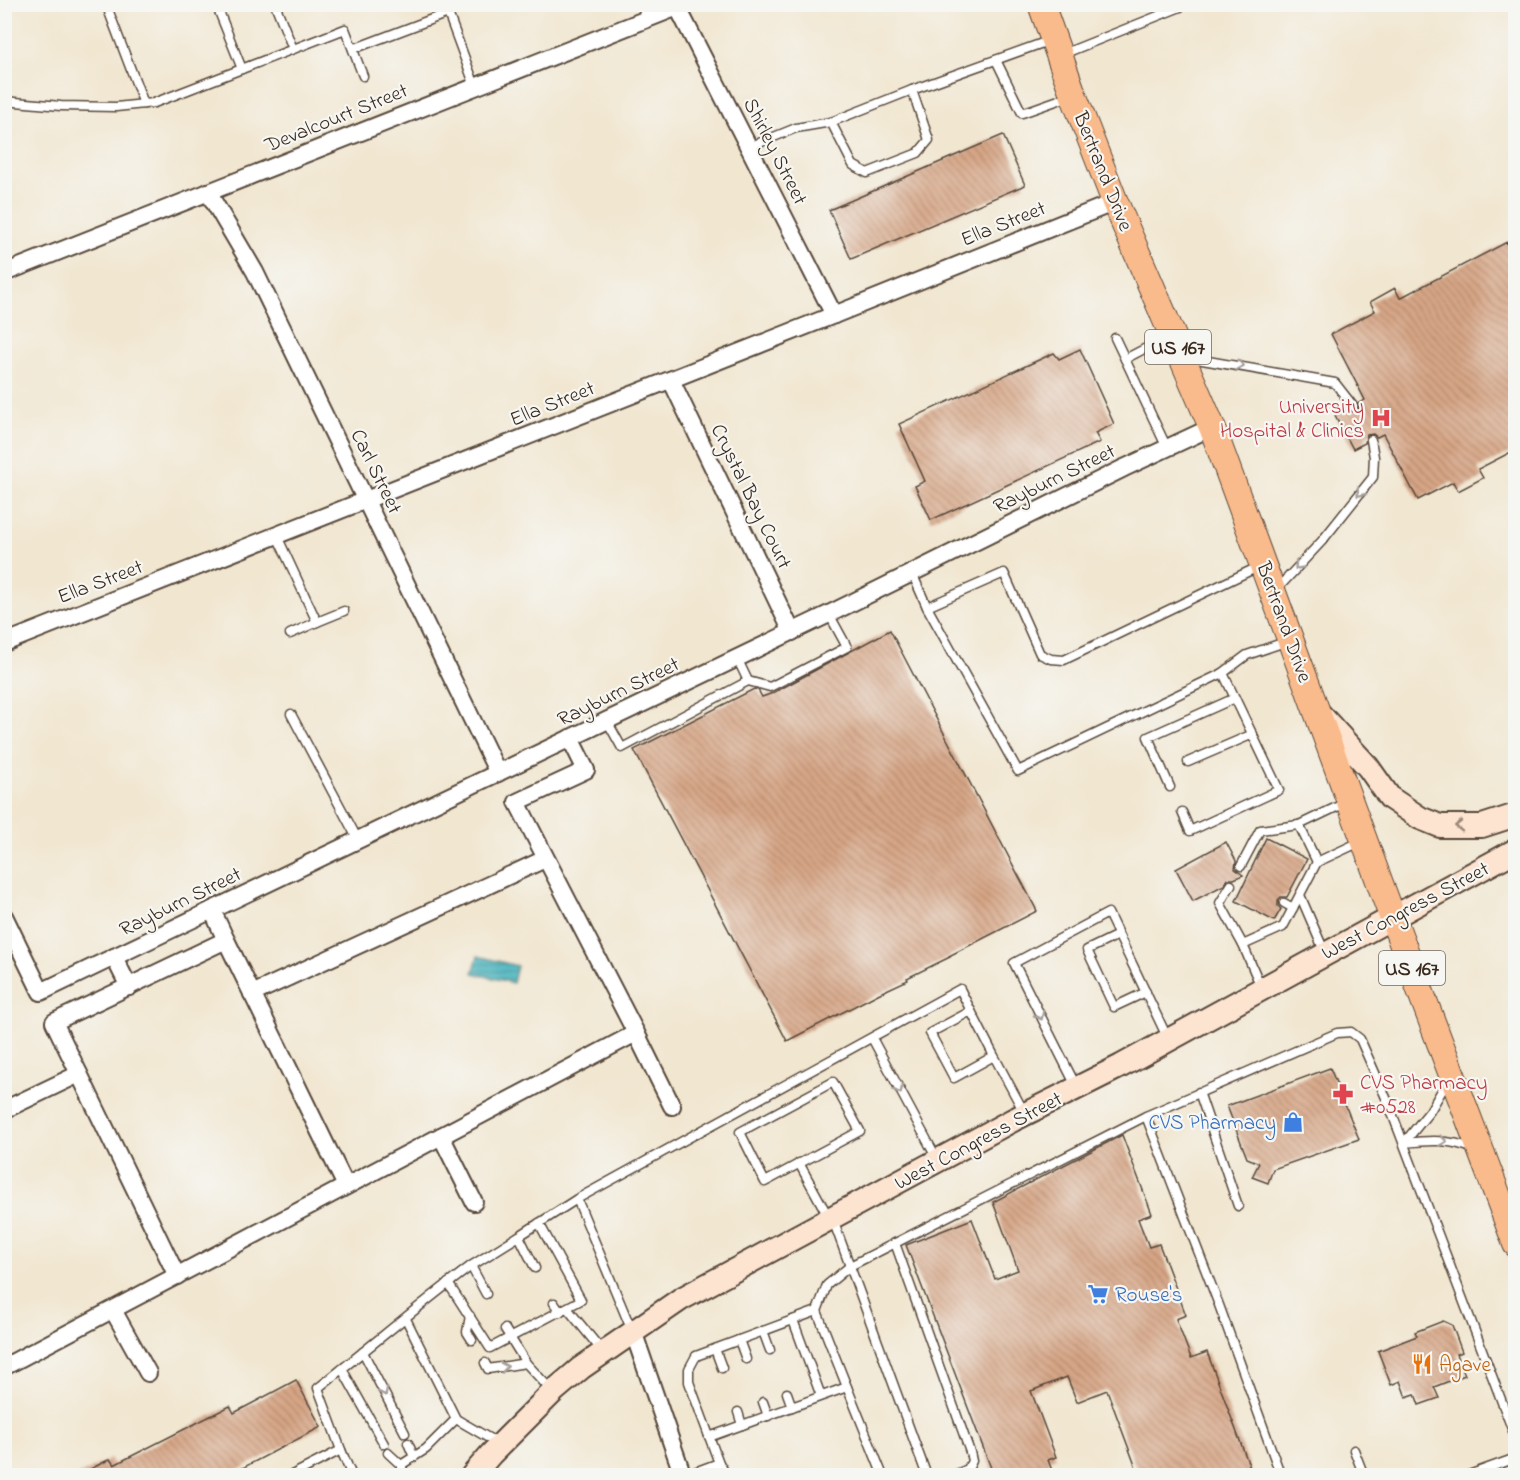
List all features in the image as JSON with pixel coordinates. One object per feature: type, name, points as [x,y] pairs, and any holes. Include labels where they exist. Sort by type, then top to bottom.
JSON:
[{"type":"main road","name":"Bertrand Drive","points":[[1041,4],[1115,202],[1212,427],[1515,1244]]},
{"type":"main road","points":[[1318,712],[1368,766],[1390,798],[1420,818],[1440,826],[1482,826],[1515,815]]},
{"type":"main road","name":"West Congress Street","points":[[472,1476],[499,1445],[581,1368],[633,1331],[701,1288],[1078,1088],[1515,850]]},
{"type":"street","name":"Devalcourt Street","points":[[4,273],[475,86],[644,12],[681,6]]},
{"type":"street","name":"Shirley Street","points":[[681,6],[834,315]]},
{"type":"street","name":"Carl Street","points":[[208,192],[255,272],[498,773]]},
{"type":"street","name":"Ella Street","points":[[4,643],[367,501],[1115,202]]},
{"type":"street","name":"Crystal Bay Court","points":[[671,380],[792,632]]},
{"type":"street","name":"Rayburn Street","points":[[6,922],[41,992],[608,721],[1212,427]]},
{"type":"street","points":[[570,738],[586,770],[517,802],[672,1106]]},
{"type":"street","points":[[252,994],[545,859]]},
{"type":"street","points":[[212,910],[346,1186]]},
{"type":"street","points":[[177,1276],[54,1022],[226,940]]},
{"type":"street","points":[[114,957],[129,987]]},
{"type":"street","points":[[4,1367],[636,1033]]},
{"type":"street","points":[[4,1110],[79,1074]]},
{"type":"street","points":[[441,1136],[474,1202]]},
{"type":"street","points":[[113,1310],[147,1373]]},
{"type":"street","points":[[633,1331],[683,1476]]},
{"type":"lane","points":[[106,4],[144,104]]},
{"type":"lane","points":[[216,4],[242,69]]},
{"type":"lane","points":[[274,4],[292,49]]},
{"type":"lane","points":[[1160,4],[1162,14]]},
{"type":"lane","points":[[749,147],[796,128],[831,122],[996,60],[1057,47],[1188,4]]},
{"type":"lane","points":[[353,49],[446,9],[475,86]]},
{"type":"lane","points":[[4,101],[61,106],[116,107],[154,103],[345,29],[363,75]]},
{"type":"lane","points":[[996,60],[1022,113],[1073,94]]},
{"type":"lane","points":[[831,122],[853,165],[867,173],[918,153],[929,140],[912,90]]},
{"type":"lane","points":[[1115,338],[1167,448]]},
{"type":"lane","points":[[1125,359],[1177,345],[1335,383],[1353,406]]},
{"type":"lane","points":[[1274,592],[1322,541],[1373,477],[1374,457],[1371,440]]},
{"type":"lane","points":[[277,536],[317,622]]},
{"type":"lane","points":[[927,607],[1005,573],[1040,654],[1051,659],[1064,660],[1263,564]]},
{"type":"lane","points":[[912,573],[927,607],[1018,771],[1223,673],[1247,656],[1292,640]]},
{"type":"lane","points":[[290,634],[344,611]]},
{"type":"lane","points":[[608,721],[622,748],[748,681],[770,687],[847,647],[829,614]]},
{"type":"lane","points":[[737,658],[748,681]]},
{"type":"lane","points":[[1182,812],[1190,831],[1280,790],[1223,673]]},
{"type":"lane","points":[[1170,787],[1148,737],[1236,698]]},
{"type":"lane","points":[[291,714],[358,840]]},
{"type":"lane","points":[[1188,762],[1253,734]]},
{"type":"lane","points":[[1241,866],[1254,850],[1260,830],[1299,825],[1350,800]]},
{"type":"lane","points":[[1299,825],[1317,861]]},
{"type":"lane","points":[[1243,945],[1283,927],[1317,861],[1365,840]]},
{"type":"lane","points":[[1299,875],[1308,880]]},
{"type":"lane","points":[[1231,885],[1220,903],[1243,945],[1262,988]]},
{"type":"lane","points":[[1300,895],[1325,953]]},
{"type":"lane","points":[[1284,903],[1293,908]]},
{"type":"lane","points":[[1078,1088],[1014,963],[1108,913],[1169,1039]]},
{"type":"lane","points":[[1118,935],[1087,950],[1114,1007],[1146,992]]},
{"type":"lane","points":[[352,1476],[318,1388],[448,1283],[577,1199],[960,989],[1026,1115]]},
{"type":"lane","points":[[971,1011],[930,1033],[954,1078],[994,1056]]},
{"type":"lane","points":[[882,1476],[817,1311],[827,1285],[850,1266],[1146,1116],[1337,1034],[1351,1032],[1360,1039],[1387,1100],[1515,1439]]},
{"type":"lane","points":[[872,1038],[938,1161]]},
{"type":"lane","points":[[1404,1143],[1430,1111],[1451,1074]]},
{"type":"lane","points":[[833,1082],[860,1131],[799,1163],[765,1182],[740,1132],[833,1082]]},
{"type":"lane","points":[[1199,1092],[1238,1206]]},
{"type":"lane","points":[[1146,1116],[1226,1324],[1281,1476]]},
{"type":"lane","points":[[1404,1143],[1434,1140],[1457,1143],[1481,1152]]},
{"type":"lane","points":[[799,1163],[830,1218],[850,1266],[927,1476]]},
{"type":"lane","points":[[577,1199],[633,1331]]},
{"type":"lane","points":[[448,1283],[490,1348],[581,1300],[539,1223]]},
{"type":"lane","points":[[519,1236],[535,1268]]},
{"type":"lane","points":[[895,1243],[970,1452],[972,1461],[968,1469],[952,1476]]},
{"type":"lane","points":[[471,1266],[486,1294]]},
{"type":"lane","points":[[554,1302],[603,1352]]},
{"type":"lane","points":[[727,1476],[719,1463],[689,1382],[689,1369],[696,1356],[817,1311]]},
{"type":"lane","points":[[470,1316],[467,1332],[472,1340]]},
{"type":"lane","points":[[406,1318],[456,1419],[499,1445]]},
{"type":"lane","points":[[793,1320],[821,1396]]},
{"type":"lane","points":[[505,1329],[526,1363],[553,1392]]},
{"type":"lane","points":[[762,1331],[770,1350]]},
{"type":"lane","points":[[739,1340],[746,1359]]},
{"type":"lane","points":[[715,1349],[722,1368]]},
{"type":"lane","points":[[363,1352],[405,1433]]},
{"type":"lane","points":[[485,1363],[488,1370],[526,1363]]},
{"type":"lane","points":[[342,1369],[384,1444]]},
{"type":"lane","points":[[709,1437],[847,1387]]},
{"type":"lane","points":[[787,1393],[792,1407]]},
{"type":"lane","points":[[763,1402],[768,1416]]},
{"type":"lane","points":[[738,1412],[742,1425]]},
{"type":"lane","points":[[401,1465],[426,1449],[456,1419]]},
{"type":"lane","points":[[408,1443],[414,1457]]},
{"type":"lane","points":[[294,1475],[341,1450]]},
{"type":"lane","points":[[1354,1450],[1364,1476]]},
{"type":"lane","points":[[388,1453],[401,1465],[405,1476]]},
{"type":"lane","points":[[1466,1476],[1515,1458]]},
{"type":"lane","points":[[683,1476],[719,1463]]},
{"type":"water","points":[[478,956],[517,966],[513,983],[473,973]]},
{"type":"building","points":[[1003,135],[1025,185],[851,259],[829,210]]},
{"type":"building","points":[[1507,242],[1515,258],[1515,450],[1478,469],[1483,478],[1458,491],[1453,482],[1418,500],[1383,434],[1377,437],[1373,434],[1367,435],[1365,443],[1353,449],[1335,415],[1347,409],[1351,412],[1356,411],[1359,403],[1365,400],[1331,334],[1375,311],[1370,302],[1395,288],[1400,298]]},
{"type":"building","points":[[1080,349],[1114,424],[1095,433],[1100,442],[931,520],[915,486],[925,481],[899,424],[1054,353],[1059,359]]},
{"type":"building","points":[[890,630],[1037,911],[787,1041],[634,750],[754,689],[758,690],[762,697],[773,693]]},
{"type":"building","points":[[1266,838],[1307,859],[1287,897],[1281,897],[1278,900],[1278,906],[1281,909],[1274,921],[1236,901]]},
{"type":"building","points":[[1226,842],[1236,861],[1235,869],[1243,875],[1228,879],[1224,885],[1193,901],[1176,869]]},
{"type":"building","name":"CVS Pharmacy","points":[[1330,1068],[1359,1139],[1273,1169],[1268,1183],[1252,1177],[1259,1163],[1247,1158],[1227,1106]]},
{"type":"building","points":[[1122,1135],[1152,1214],[1138,1219],[1149,1247],[1159,1244],[1186,1315],[1176,1319],[1191,1358],[1207,1352],[1253,1476],[1139,1476],[1107,1390],[1077,1402],[1067,1377],[1031,1391],[1056,1457],[1048,1460],[1054,1476],[994,1476],[906,1245],[972,1219],[995,1279],[1018,1270],[993,1202]]},
{"type":"building","name":"Agave","points":[[1443,1321],[1452,1325],[1462,1352],[1457,1354],[1465,1375],[1434,1387],[1439,1398],[1419,1405],[1415,1394],[1406,1397],[1400,1381],[1391,1385],[1378,1351],[1417,1336],[1415,1332]]},
{"type":"building","points":[[296,1380],[321,1427],[227,1476],[77,1476],[110,1459],[114,1465],[230,1406],[234,1413]]},
{"type":"place","name":"University Hospital & Clinics","points":[[1381,418]]},
{"type":"place","name":"CVS Pharmacy #0528","points":[[1343,1094]]},
{"type":"place","name":"CVS Pharmacy","points":[[1293,1122]]},
{"type":"place","name":"Rouse's","points":[[1098,1294]]},
{"type":"place","name":"Agave","points":[[1422,1364]]}]
